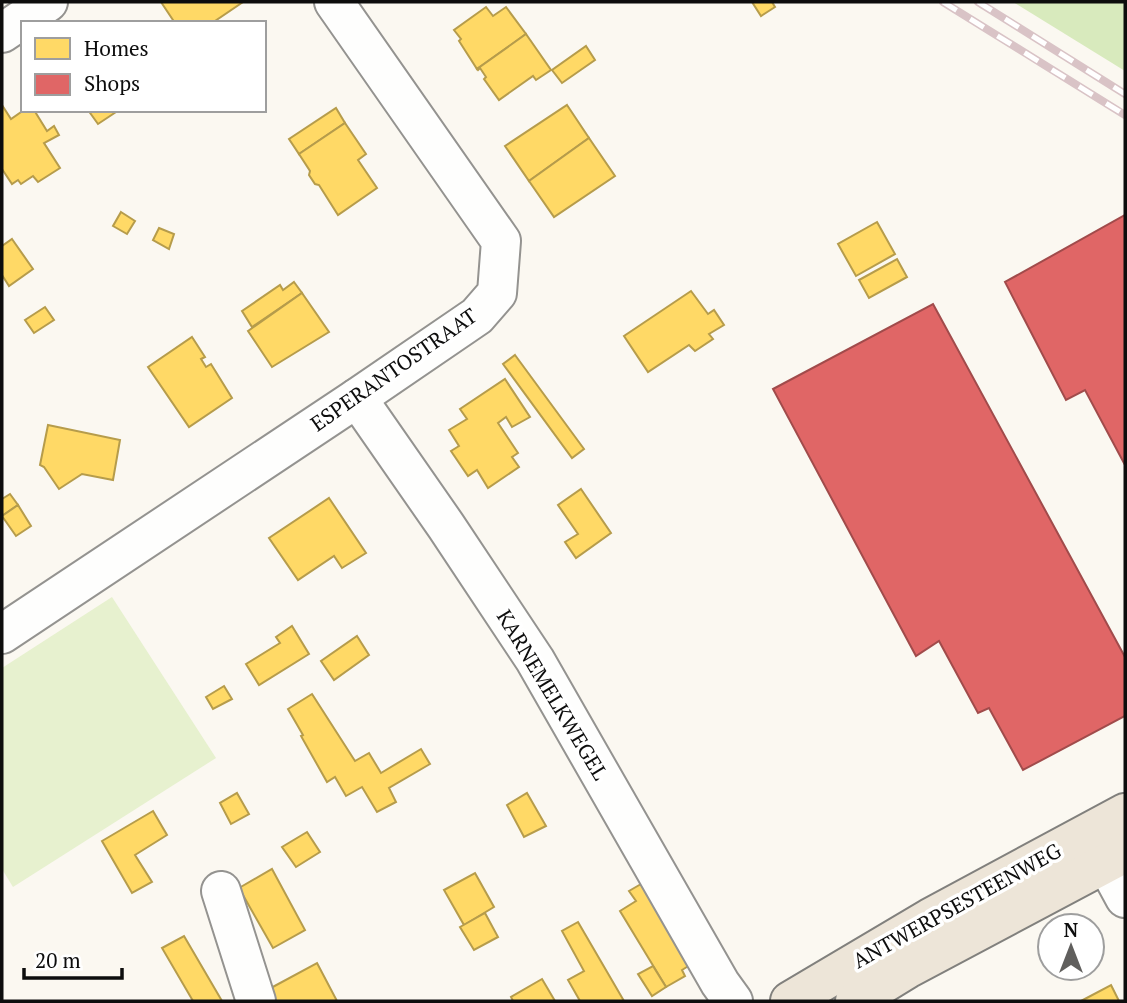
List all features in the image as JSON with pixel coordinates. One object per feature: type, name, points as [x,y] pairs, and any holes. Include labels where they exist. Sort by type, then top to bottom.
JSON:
[{"type":"main road","name":"ANTWERPSESTEENWEG","points":[[790,1001],[930,918],[1125,813]]},
{"type":"main road","name":"ANTWERPSESTEENWEG","points":[[855,1001],[907,970],[1116,858]]},
{"type":"street","points":[[2,33],[48,2]]},
{"type":"street","name":"ESPERANTOSTRAAT","points":[[2,634],[477,316],[497,293],[501,241],[334,2]]},
{"type":"street","name":"KARNEMELKWEGEL","points":[[357,398],[535,660],[720,983],[733,1001]]},
{"type":"street","points":[[1125,813],[1116,858],[1125,898]]},
{"type":"street","points":[[221,891],[256,1001]]},
{"type":"green space","points":[[1013,2],[1125,2],[1125,71]]},
{"type":"green space","points":[[112,597],[216,758],[13,887],[2,869],[2,668]]},
{"type":"building: Homes","points":[[161,2],[243,2],[215,21],[174,21]]},
{"type":"building: Homes","points":[[752,2],[772,2],[775,7],[761,16]]},
{"type":"building: Homes","points":[[486,7],[493,16],[506,7],[526,34],[477,69],[454,30]]},
{"type":"building: Homes","points":[[526,34],[551,70],[536,80],[533,76],[499,100],[484,79],[486,77],[480,68],[477,69]]},
{"type":"building: Homes","points":[[586,46],[595,60],[562,83],[552,70]]},
{"type":"building: Homes","points":[[2,105],[11,119],[21,112],[35,112],[47,131],[54,126],[59,135],[44,143],[60,168],[38,182],[33,176],[21,184],[18,180],[12,184],[2,169]]},
{"type":"building: Homes","points":[[567,105],[589,138],[529,181],[505,146]]},
{"type":"building: Homes","points":[[336,108],[345,123],[299,154],[289,139]]},
{"type":"building: Homes","points":[[89,112],[116,112],[98,124]]},
{"type":"building: Homes","points":[[345,123],[366,154],[358,160],[377,188],[338,215],[319,185],[315,184],[309,175],[310,171],[299,154]]},
{"type":"building: Homes","points":[[589,138],[615,176],[554,217],[529,181]]},
{"type":"building: Homes","points":[[121,212],[135,221],[127,234],[113,226]]},
{"type":"building: Homes","points":[[877,222],[895,254],[856,276],[838,244]]},
{"type":"building: Homes","points":[[159,228],[174,234],[169,249],[153,240]]},
{"type":"building: Homes","points":[[12,239],[33,269],[9,286],[2,275],[2,246]]},
{"type":"building: Homes","points":[[897,259],[907,277],[869,298],[859,280]]},
{"type":"building: Homes","points":[[294,282],[302,293],[252,327],[242,311],[280,285],[283,290]]},
{"type":"building: Homes","points":[[691,291],[708,314],[714,310],[724,325],[709,334],[713,339],[695,351],[689,345],[648,372],[624,336]]},
{"type":"building: Homes","points":[[302,293],[329,332],[272,367],[248,331]]},
{"type":"building: Homes","points":[[45,307],[54,320],[34,333],[25,320]]},
{"type":"building: Homes","points":[[192,337],[205,357],[201,359],[206,367],[211,364],[232,398],[189,427],[148,367]]},
{"type":"building: Homes","points":[[515,355],[584,449],[572,458],[503,364]]},
{"type":"building: Homes","points":[[505,379],[530,417],[512,427],[506,417],[498,423],[518,453],[512,457],[519,467],[488,488],[477,470],[468,476],[451,451],[459,446],[449,430],[467,419],[460,409]]},
{"type":"building: Homes","points":[[48,425],[120,440],[113,480],[82,474],[59,489],[40,465]]},
{"type":"building: Homes","points":[[581,489],[611,533],[576,558],[565,542],[578,534],[558,505]]},
{"type":"building: Homes","points":[[10,494],[18,505],[2,516],[2,499]]},
{"type":"building: Homes","points":[[329,498],[366,553],[342,568],[334,556],[298,580],[269,538]]},
{"type":"building: Homes","points":[[18,505],[31,526],[16,536],[2,516]]},
{"type":"building: Homes","points":[[292,626],[309,654],[259,685],[246,664],[280,643],[276,637]]},
{"type":"building: Homes","points":[[357,636],[369,655],[334,680],[321,661]]},
{"type":"building: Homes","points":[[224,686],[232,699],[213,709],[206,697]]},
{"type":"building: Homes","points":[[312,694],[355,761],[369,753],[381,773],[421,749],[430,764],[389,788],[396,802],[377,812],[362,787],[346,796],[335,777],[327,782],[288,709]]},
{"type":"building: Homes","points":[[237,793],[249,814],[231,824],[220,803]]},
{"type":"building: Homes","points":[[527,793],[546,826],[524,837],[507,805]]},
{"type":"building: Homes","points":[[153,811],[167,835],[135,855],[152,882],[132,893],[102,841]]},
{"type":"building: Homes","points":[[307,832],[320,852],[296,867],[282,847]]},
{"type":"building: Homes","points":[[272,869],[305,930],[273,948],[239,888]]},
{"type":"building: Homes","points":[[475,873],[494,907],[464,925],[444,890]]},
{"type":"building: Homes","points":[[641,884],[690,965],[682,970],[685,976],[666,987],[620,911],[636,901],[629,891]]},
{"type":"building: Homes","points":[[485,913],[498,937],[474,950],[460,927]]},
{"type":"building: Homes","points":[[578,922],[624,1001],[580,1001],[568,980],[584,971],[562,931]]},
{"type":"building: Homes","points":[[184,936],[222,1001],[193,1001],[162,948]]},
{"type":"building: Homes","points":[[317,963],[337,1001],[276,1001],[269,989]]},
{"type":"building: Homes","points":[[653,966],[666,987],[652,996],[638,974]]},
{"type":"building: Homes","points":[[542,979],[555,1001],[513,1001],[511,997]]},
{"type":"building: Homes","points":[[1111,985],[1119,1001],[1081,1001]]},
{"type":"building: Shops","points":[[1125,215],[1125,465],[1085,390],[1066,400],[1005,282]]},
{"type":"building: Shops","points":[[933,304],[1125,657],[1125,716],[1023,770],[989,708],[978,713],[939,641],[916,656],[773,389]]},
{"type":"railway","points":[[943,2],[1125,115]]},
{"type":"railway","points":[[978,2],[1125,94]]}]
